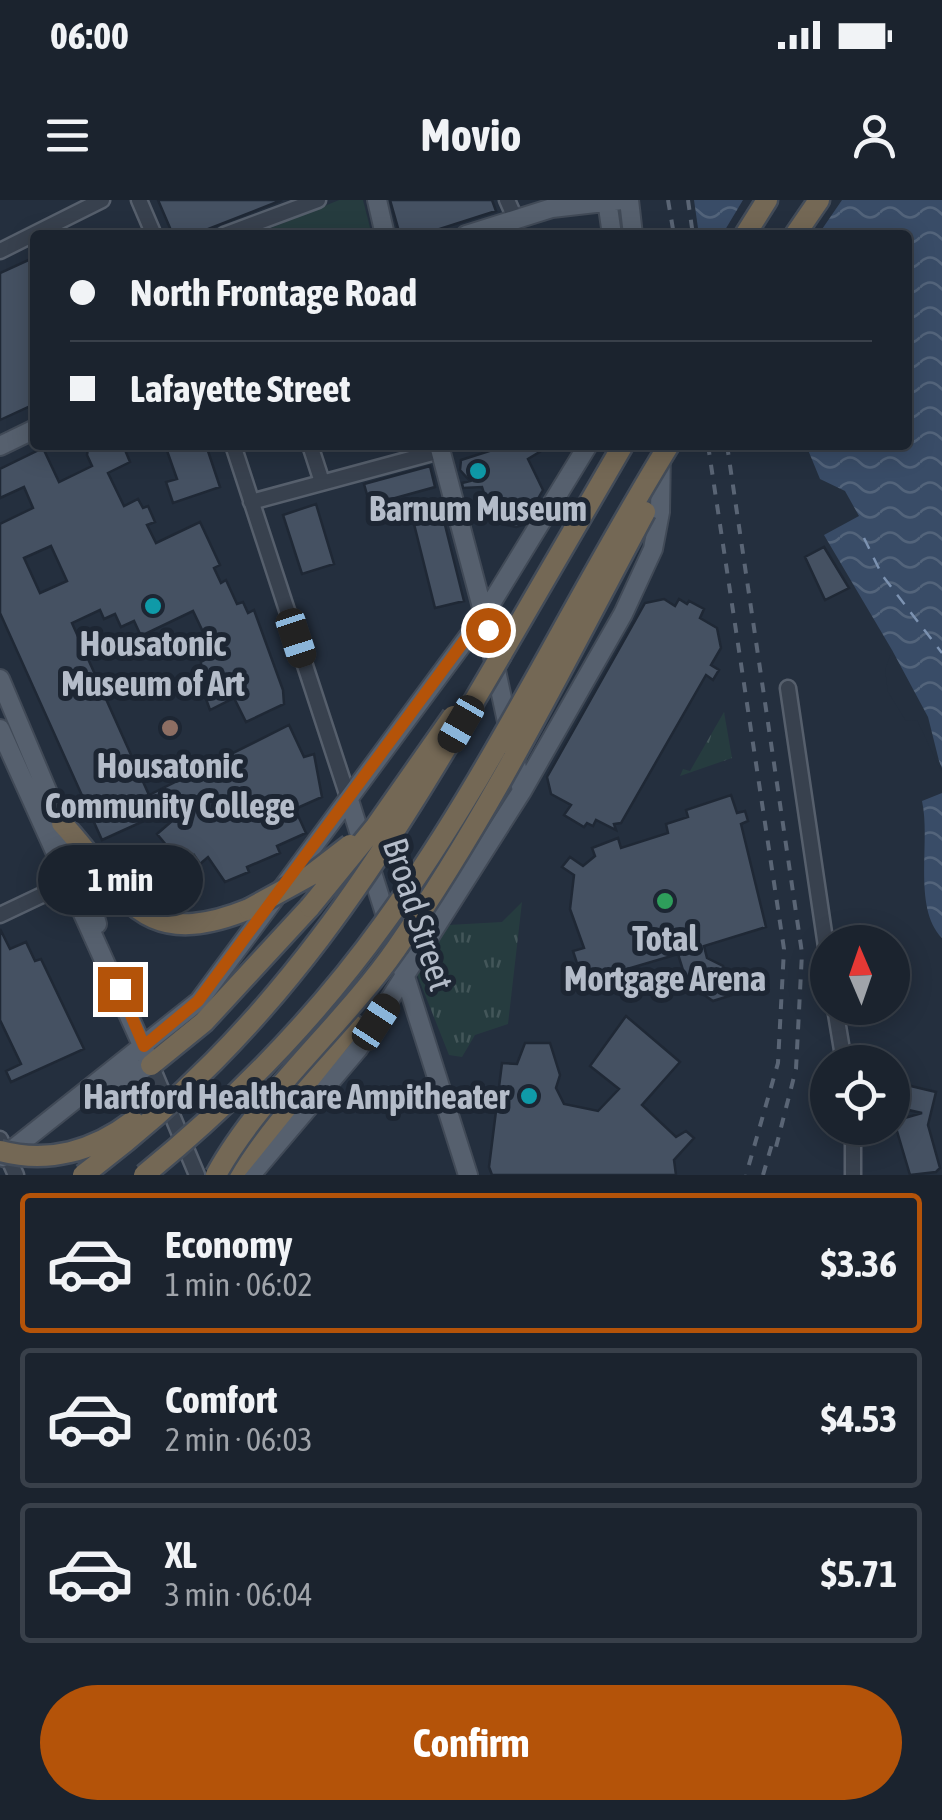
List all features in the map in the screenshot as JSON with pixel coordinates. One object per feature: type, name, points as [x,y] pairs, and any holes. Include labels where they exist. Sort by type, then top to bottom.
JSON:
[{"type":"highway","points":[[748,230],[767,200]]},
{"type":"highway","points":[[798,230],[819,200]]},
{"type":"highway","points":[[83,1175],[200,1078],[281,990],[378,861],[620,450]]},
{"type":"highway","points":[[144,1175],[260,1070],[386,920],[440,838],[666,450]]},
{"type":"highway","points":[[232,1175],[353,1025],[509,766],[677,450]]},
{"type":"highway","points":[[148,1056],[204,1022],[310,906],[406,785],[501,655]]},
{"type":"highway","points":[[62,823],[113,890],[151,916],[200,923],[249,909],[336,857],[406,785]]},
{"type":"highway","points":[[216,1175],[239,1140],[372,982],[428,901]]},
{"type":"highway","points":[[2,1151],[50,1157],[114,1134],[281,990]]},
{"type":"main road","points":[[377,200],[385,230]]},
{"type":"main road","points":[[480,230],[552,208],[617,201]]},
{"type":"main road","points":[[613,230],[617,201]]},
{"type":"main road","points":[[617,201],[632,230]]},
{"type":"main road","points":[[0,446],[30,431]]},
{"type":"main road","points":[[441,450],[484,614],[522,790]]},
{"type":"main road","points":[[2,1151],[148,1056],[198,1001],[484,614],[585,450]]},
{"type":"main road","points":[[252,1175],[358,1049],[522,790],[623,614],[653,550],[663,472],[661,450]]},
{"type":"main road","points":[[0,678],[62,823],[75,879]]},
{"type":"main road","points":[[0,729],[23,782],[75,879],[148,1056]]},
{"type":"main road","points":[[23,782],[41,772]]},
{"type":"main road","name":"Broad Street","points":[[349,800],[468,1175]]},
{"type":"street","points":[[42,230],[102,200]]},
{"type":"street","points":[[139,200],[152,230]]},
{"type":"street","points":[[237,230],[318,200]]},
{"type":"street","points":[[508,200],[515,218]]},
{"type":"street","points":[[0,251],[30,236]]},
{"type":"street","name":"Broad Street","points":[[235,450],[349,800]]},
{"type":"street","points":[[312,450],[322,482]]},
{"type":"street","points":[[251,502],[433,450]]},
{"type":"street","points":[[788,688],[823,925]]},
{"type":"street","points":[[0,915],[75,879]]},
{"type":"street","points":[[148,1056],[197,1175]]},
{"type":"street","points":[[853,1145],[854,1175]]},
{"type":"street","points":[[2,1151],[16,1175]]},
{"type":"green space","points":[[339,200],[363,200],[371,230],[266,230]]},
{"type":"green space","points":[[724,712],[732,758],[680,776],[683,769],[690,771]]},
{"type":"green space","points":[[522,902],[508,1024],[475,1035],[462,1057],[449,1055],[416,972],[448,925],[502,922]]},
{"type":"water","points":[[694,200],[942,200],[942,768],[919,719],[911,720],[890,671],[892,650],[824,535],[859,516],[845,491],[820,479],[808,450],[912,450],[912,230],[698,230]]},
{"type":"water","points":[[942,793],[942,938],[927,910],[922,801]]},
{"type":"pier","points":[[743,200],[842,200],[821,230],[725,230]]},
{"type":"pier","points":[[892,650],[928,717],[942,773],[917,720],[906,721],[888,692],[885,670]]},
{"type":"building","points":[[158,200],[282,200],[206,230],[171,230]]},
{"type":"building","points":[[390,200],[492,200],[496,211],[437,230],[399,230]]},
{"type":"building","points":[[30,259],[30,406],[0,420],[0,273]]},
{"type":"building","name":"Housatonic Community College","points":[[44,450],[59,482],[92,466],[88,450],[125,450],[130,462],[108,473],[124,506],[138,499],[143,508],[148,506],[155,522],[147,525],[156,543],[200,522],[220,565],[214,568],[221,583],[226,580],[237,604],[243,602],[248,613],[254,610],[283,690],[284,704],[246,722],[234,698],[210,710],[201,685],[201,662],[214,655],[193,611],[141,636],[134,621],[121,627],[115,614],[104,619],[100,610],[72,623],[149,795],[289,725],[304,757],[314,754],[322,797],[295,809],[306,833],[277,846],[280,853],[247,867],[249,872],[225,882],[208,857],[200,864],[194,855],[182,864],[157,834],[203,794],[102,840],[0,613],[0,524],[33,508],[24,487],[0,498],[0,469]],"holes":[[[51,546],[67,581],[40,593],[24,558]]]},
{"type":"building","points":[[167,450],[208,450],[220,487],[173,503],[166,482],[177,479]]},
{"type":"building","points":[[493,450],[543,450],[528,459],[543,490],[523,525],[493,522],[482,487],[463,488],[462,483],[470,481],[460,470],[461,460]]},
{"type":"building","points":[[430,466],[435,487],[370,505],[364,484]]},
{"type":"building","points":[[316,504],[334,564],[302,574],[283,515]]},
{"type":"building","points":[[443,517],[464,601],[435,608],[414,524]]},
{"type":"building","points":[[824,547],[849,588],[825,600],[805,557]]},
{"type":"building","points":[[664,599],[675,606],[679,599],[687,604],[689,601],[704,609],[700,618],[717,628],[721,648],[711,665],[719,670],[713,680],[706,675],[621,823],[614,824],[616,830],[596,820],[593,826],[587,823],[584,827],[564,815],[571,805],[551,794],[547,777],[645,603]]},
{"type":"building","name":"Total Mortgage Arena","points":[[731,795],[737,813],[745,811],[748,821],[741,824],[766,927],[704,946],[707,958],[723,966],[732,995],[713,1001],[687,983],[678,954],[583,982],[573,951],[584,948],[570,909],[574,875],[562,867],[570,857],[583,866],[595,856],[592,848],[618,838],[621,848],[668,833],[666,824],[688,817],[686,810]]},
{"type":"building","points":[[0,929],[10,949],[26,942],[35,961],[41,959],[84,1049],[11,1082],[6,1071],[21,1064],[0,1020]]},
{"type":"building","name":"Hartford Healthcare Ampitheater","points":[[626,1016],[680,1062],[642,1105],[676,1137],[686,1131],[694,1138],[674,1160],[676,1175],[492,1175],[489,1167],[502,1063],[517,1064],[525,1043],[550,1043],[560,1075],[556,1088],[564,1104],[598,1111],[619,1089],[590,1066]]},
{"type":"building","points":[[910,1086],[936,1092],[928,1125],[940,1168],[910,1175],[901,1145],[910,1145],[910,1116],[922,1113],[910,1110]]},
{"type":"ferry route","points":[[864,538],[882,575],[942,653]]},
{"type":"railway","points":[[668,200],[673,230]]},
{"type":"railway","points":[[688,200],[692,230]]},
{"type":"railway","points":[[709,450],[784,949],[778,1063],[746,1175]]},
{"type":"railway","points":[[728,450],[802,953],[796,1069],[775,1151]]},
{"type":"railway","points":[[763,1175],[774,1137]]},
{"type":"place","name":"Barnum Museum","points":[[478,471]]},
{"type":"place","name":"Housatonic Museum of Art","points":[[153,606]]},
{"type":"place","name":"Housatonic Community College","points":[[170,728]]},
{"type":"place","name":"Total Mortgage Arena","points":[[665,901]]},
{"type":"place","name":"Hartford Healthcare Ampitheater","points":[[529,1096]]},
{"type":"route","points":[[120,989],[144,1046],[198,1001],[484,614],[488,630]]}]
